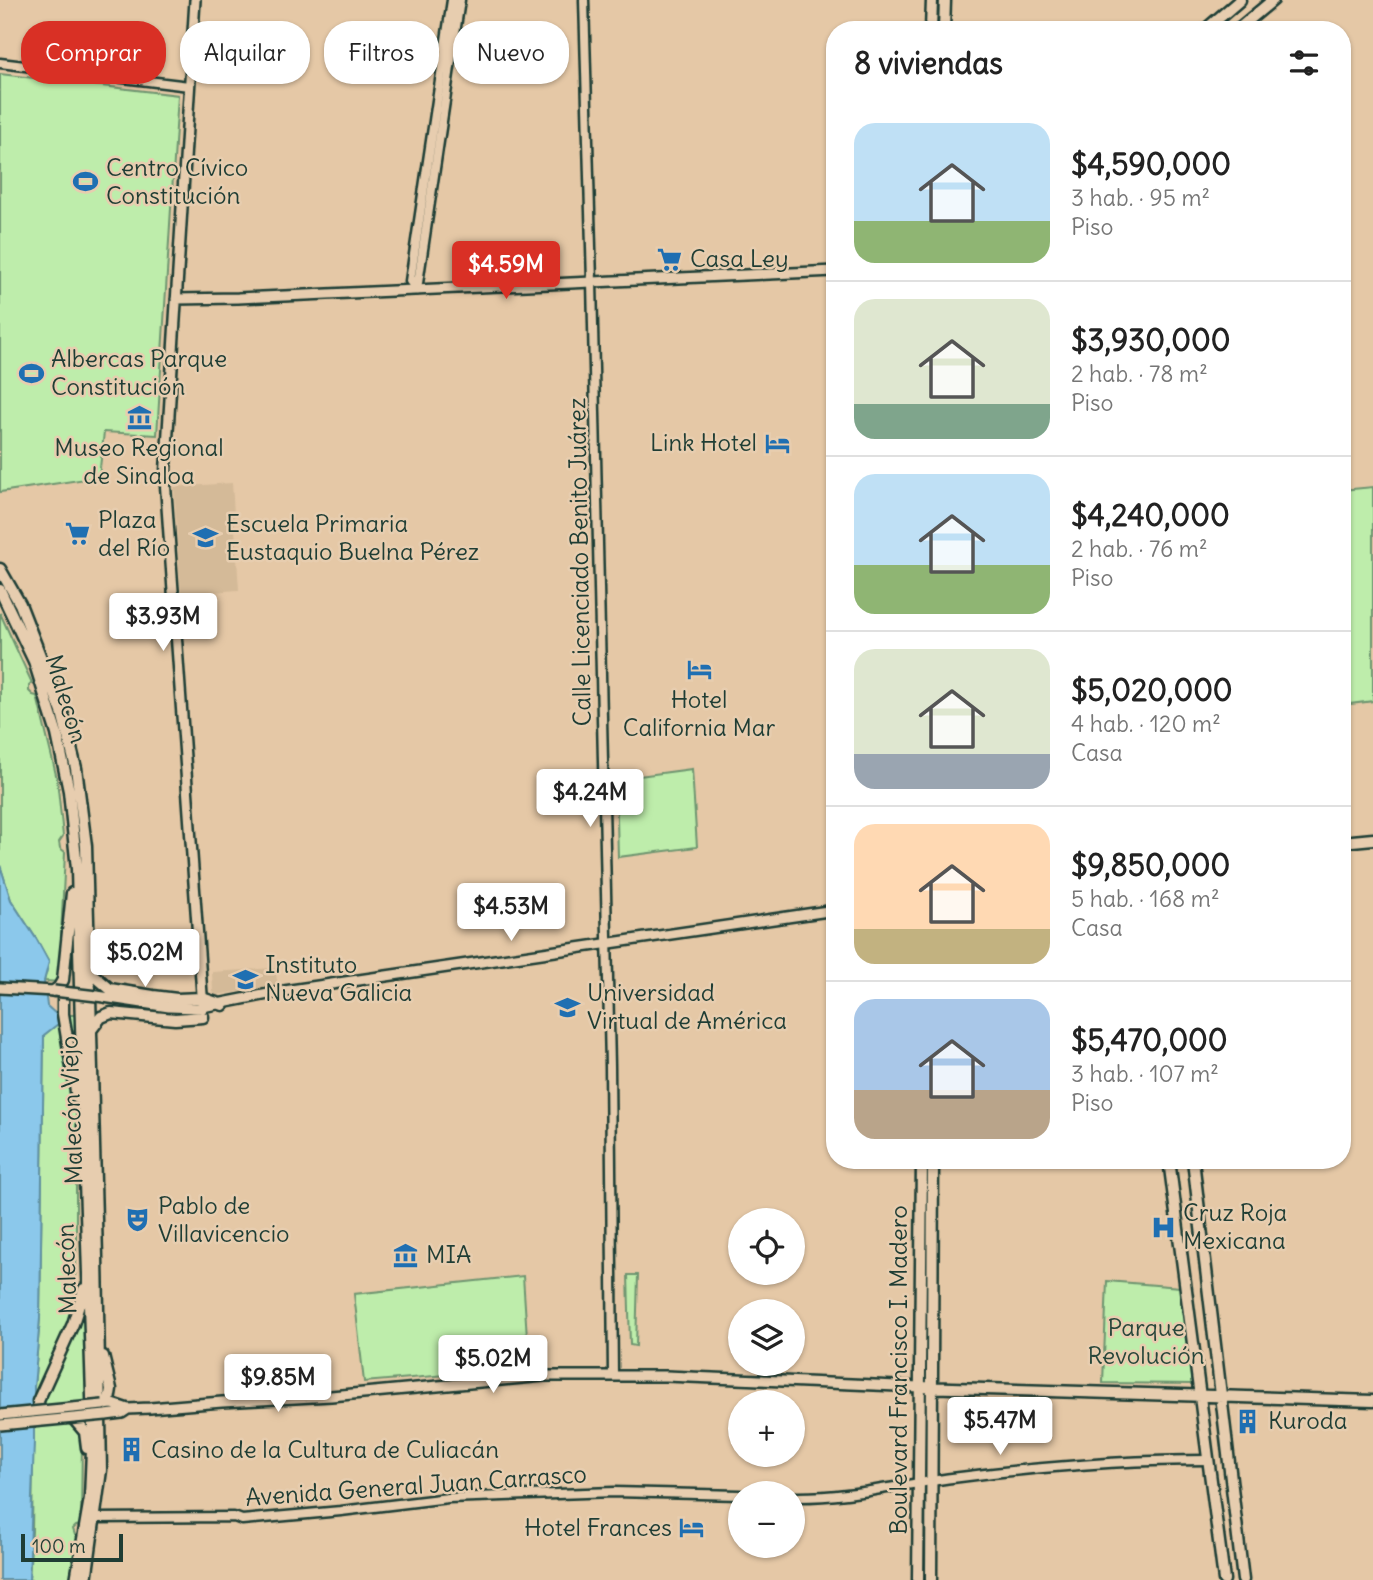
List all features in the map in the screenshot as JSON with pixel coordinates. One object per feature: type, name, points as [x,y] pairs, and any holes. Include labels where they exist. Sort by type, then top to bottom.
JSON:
[{"type":"main road","points":[[195,0],[165,479],[203,1007]]},
{"type":"main road","points":[[931,21],[932,0]]},
{"type":"main road","points":[[944,21],[945,0]]},
{"type":"main road","points":[[1216,21],[1240,0]]},
{"type":"main road","points":[[1248,21],[1273,0]]},
{"type":"main road","points":[[176,299],[826,271]]},
{"type":"main road","name":"Malecón Viejo","points":[[0,569],[20,604],[62,712],[76,768],[86,846],[101,1469],[86,1580]]},
{"type":"main road","points":[[0,591],[20,604]]},
{"type":"main road","name":"Malecón","points":[[0,591],[34,661],[57,734],[69,791],[77,872],[93,1426],[91,1483],[76,1580]]},
{"type":"main road","points":[[1351,841],[1373,839]]},
{"type":"main road","points":[[77,872],[72,892],[63,981],[59,991],[83,1125]]},
{"type":"main road","points":[[0,988],[59,991],[145,1004],[203,1007],[284,992],[826,911]]},
{"type":"main road","points":[[90,972],[101,984],[115,990],[177,999],[203,1007]]},
{"type":"main road","points":[[90,1031],[101,1017],[111,1013],[164,1019],[203,1007]]},
{"type":"main road","name":"Boulevard Francisco I. Madero","points":[[918,1580],[922,1169]]},
{"type":"main road","name":"Boulevard Francisco I. Madero","points":[[931,1580],[933,1169]]},
{"type":"main road","points":[[1170,1169],[1224,1580]]},
{"type":"main road","points":[[1194,1169],[1242,1580]]},
{"type":"main road","points":[[38,1412],[38,1401],[73,1324],[88,1276]]},
{"type":"main road","points":[[0,1425],[73,1418],[105,1408],[110,1401],[111,1391],[99,1339]]},
{"type":"main road","points":[[0,1415],[105,1408],[122,1413],[128,1409],[341,1395],[544,1376],[613,1375],[1373,1401]]},
{"type":"main road","points":[[73,1418],[85,1432],[91,1483]]},
{"type":"street","points":[[417,290],[410,281],[452,0]]},
{"type":"street","points":[[417,290],[460,0]]},
{"type":"street","name":"Calle Licenciado Benito Juárez","points":[[583,0],[610,1066],[613,1375]]},
{"type":"street","points":[[0,63],[189,86]]},
{"type":"street","points":[[805,1497],[836,1496],[1020,1469],[1209,1460]]},
{"type":"street","name":"Avenida General Juan Carrasco","points":[[95,1518],[234,1517],[242,1520],[448,1498],[544,1494],[614,1492],[728,1495]]},
{"type":"shaded area","name":"Escuela Primaria Eustaquio Buelna Pérez","points":[[232,483],[239,590],[181,594],[174,487]]},
{"type":"shaded area","name":"Instituto Nueva Galicia","points":[[275,968],[278,986],[216,995],[213,992],[212,972]]},
{"type":"green space","name":"Centro Cívico Constitución","points":[[0,74],[21,76],[21,84],[85,84],[178,95],[157,435],[104,432],[99,477],[0,492]]},
{"type":"green space","points":[[1373,487],[1373,701],[1351,704],[1351,489]]},
{"type":"green space","points":[[0,613],[32,683],[29,691],[37,696],[57,779],[63,836],[59,842],[60,848],[65,852],[62,982],[44,981],[49,962],[11,900],[0,865]]},
{"type":"green space","points":[[692,769],[697,847],[618,857],[616,779]]},
{"type":"green space","points":[[57,1015],[76,1015],[76,1294],[85,1309],[91,1433],[82,1438],[81,1525],[73,1529],[78,1537],[73,1580],[29,1580],[34,1387],[40,1318],[44,1035],[57,1024]]},
{"type":"green space","points":[[628,1275],[638,1275],[636,1346],[630,1345]]},
{"type":"green space","points":[[523,1276],[529,1368],[364,1382],[354,1294]]},
{"type":"green space","name":"Parque Revolución","points":[[1107,1281],[1180,1287],[1194,1384],[1103,1383]]},
{"type":"water","points":[[0,865],[11,900],[49,962],[44,981],[47,1006],[57,1015],[58,1024],[44,1035],[40,1318],[34,1387],[29,1580],[0,1580]]},
{"type":"place","name":"Centro Cívico Constitución","points":[[86,182]]},
{"type":"place","name":"Casa Ley","points":[[670,259]]},
{"type":"place","name":"Albercas Parque Constitución","points":[[31,373]]},
{"type":"place","name":"Museo Regional de Sinaloa","points":[[139,417]]},
{"type":"place","name":"Link Hotel","points":[[777,443]]},
{"type":"place","name":"Plaza del Río","points":[[78,534]]},
{"type":"place","name":"Escuela Primaria Eustaquio Buelna Pérez","points":[[206,538]]},
{"type":"place","name":"Hotel California Mar","points":[[699,669]]},
{"type":"place","name":"Instituto Nueva Galicia","points":[[245,979]]},
{"type":"place","name":"Universidad Virtual de América","points":[[567,1007]]},
{"type":"place","name":"Pablo de Villavicencio","points":[[138,1220]]},
{"type":"place","name":"Cruz Roja Mexicana","points":[[1163,1227]]},
{"type":"place","name":"MIA","points":[[406,1255]]},
{"type":"place","name":"Kuroda","points":[[1248,1421]]},
{"type":"place","name":"Casino de la Cultura de Culiacán","points":[[131,1450]]},
{"type":"place","name":"Hotel Frances","points":[[692,1528]]}]
